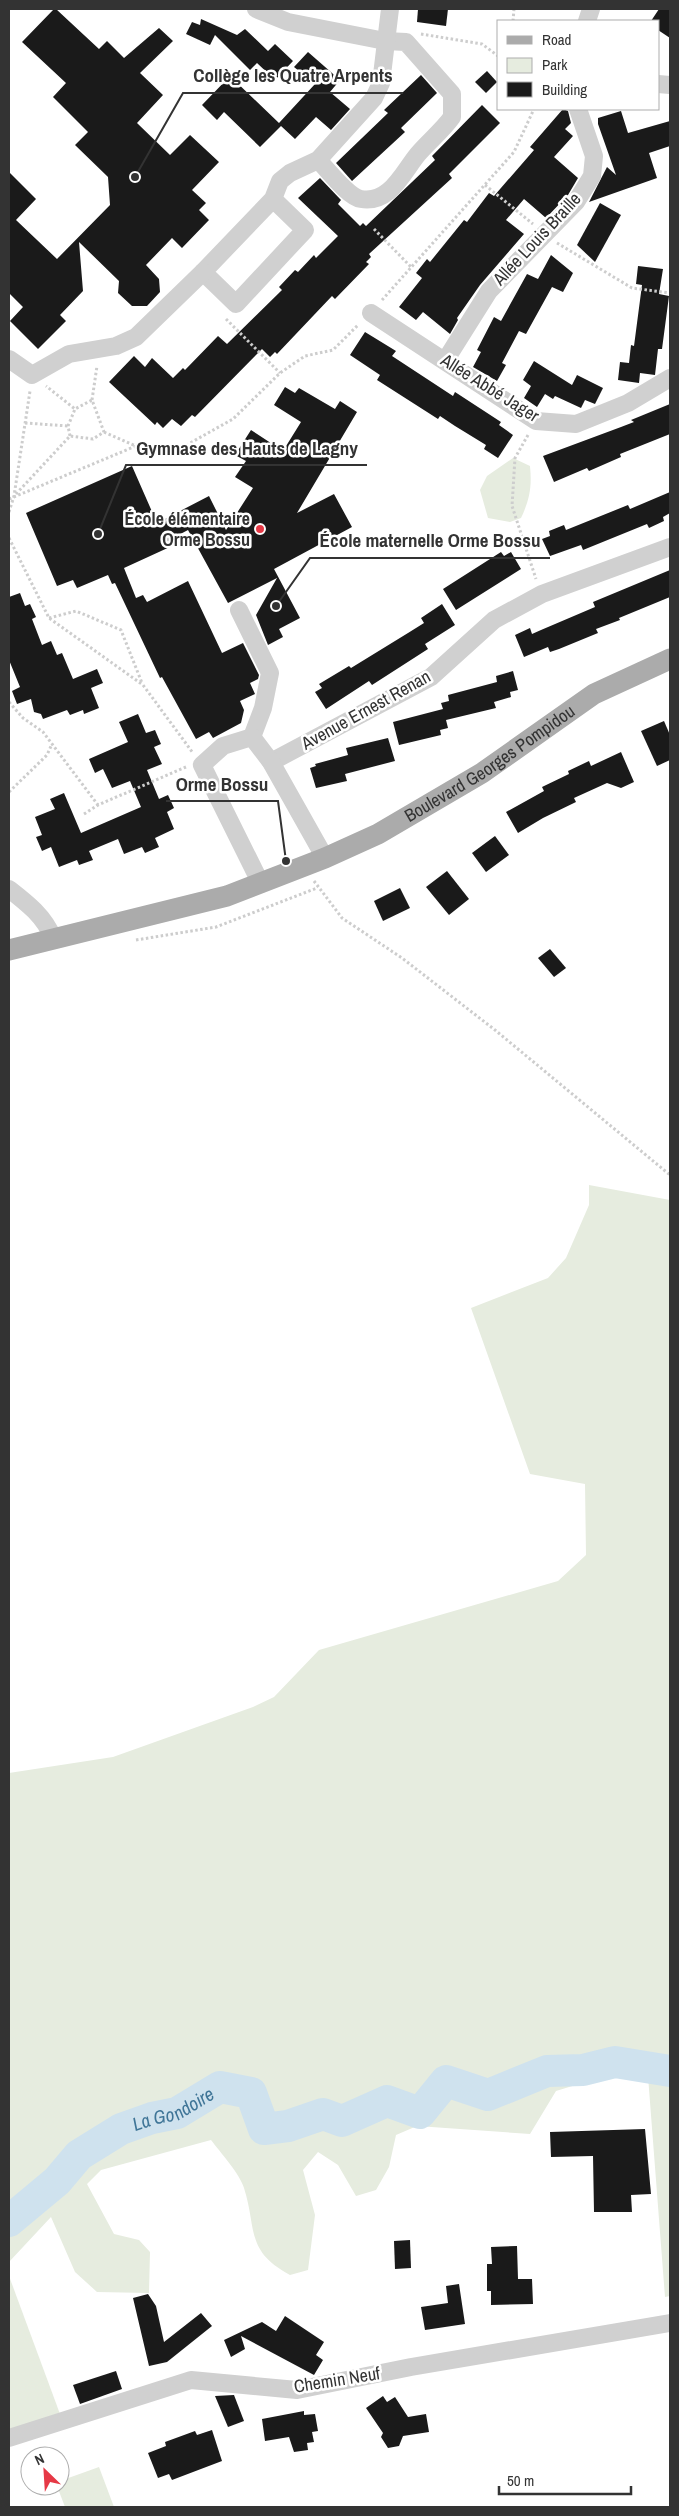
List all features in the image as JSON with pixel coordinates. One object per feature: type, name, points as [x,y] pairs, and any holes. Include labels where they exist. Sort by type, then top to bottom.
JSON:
[{"type":"main road","name":"Boulevard Georges Pompidou","points":[[9,950],[197,904],[261,884],[316,862],[378,834],[482,773],[594,694],[670,659]]},
{"type":"street","points":[[256,9],[288,22],[385,42],[406,42],[452,94],[452,117],[444,128],[418,154],[395,186],[375,198],[360,199],[350,194],[318,160]]},
{"type":"street","points":[[9,359],[32,375],[69,354],[116,346],[136,337],[203,272],[273,199],[280,181],[290,173],[318,160],[374,98],[381,83],[390,9]]},
{"type":"street","name":"Allée Louis Braille","points":[[445,361],[489,291],[576,202],[592,176],[594,156],[578,110]]},
{"type":"street","points":[[203,272],[236,304],[305,230],[273,199]]},
{"type":"street","name":"Allée Abbé Jager","points":[[371,313],[536,421],[576,424],[628,403],[670,378]]},
{"type":"street","name":"Avenue Ernest Renan","points":[[271,762],[431,677],[494,620],[542,594],[670,547]]},
{"type":"street","points":[[239,610],[270,673],[263,708],[252,737]]},
{"type":"street","points":[[252,737],[271,762],[316,862]]},
{"type":"street","points":[[252,737],[223,746],[202,765],[261,884]]},
{"type":"street","points":[[9,889],[38,914],[48,926],[53,938]]},
{"type":"street","name":"Chemin Neuf","points":[[9,2438],[190,2380],[297,2390],[411,2367],[670,2323]]},
{"type":"path","points":[[406,42],[418,33],[482,44],[497,55]]},
{"type":"path","points":[[99,348],[92,400],[104,432],[136,446],[174,452],[233,419],[280,373],[305,356],[333,350],[371,313],[514,152],[534,110]]},
{"type":"path","points":[[485,185],[567,251],[632,288],[670,293]]},
{"type":"path","points":[[374,229],[411,267]]},
{"type":"path","points":[[224,317],[280,373]]},
{"type":"path","points":[[32,375],[75,409]]},
{"type":"path","points":[[9,512],[14,496],[32,375]]},
{"type":"path","points":[[70,436],[68,426],[75,409],[92,400]]},
{"type":"path","points":[[536,421],[515,458],[512,506],[525,552],[542,594]]},
{"type":"path","points":[[25,423],[68,426]]},
{"type":"path","points":[[70,436],[93,439],[104,432]]},
{"type":"path","points":[[14,496],[70,436]]},
{"type":"path","points":[[9,499],[136,446]]},
{"type":"path","points":[[9,538],[49,618],[143,685]]},
{"type":"path","points":[[49,618],[76,610],[121,630],[143,685],[202,765]]},
{"type":"path","points":[[9,702],[23,718],[43,732],[98,805]]},
{"type":"path","points":[[9,792],[46,754],[52,744]]},
{"type":"path","points":[[84,814],[98,805],[191,765],[202,765]]},
{"type":"path","points":[[317,888],[352,927],[402,958],[494,1030],[670,1175]]},
{"type":"green space","points":[[513,458],[530,466],[530,492],[524,511],[521,518],[510,522],[488,518],[480,490],[487,476]]},
{"type":"green space","points":[[589,1185],[670,1200],[670,2296],[665,2297],[648,2076],[615,2073],[556,2091],[530,2134],[417,2126],[396,2135],[389,2167],[376,2190],[356,2196],[338,2165],[318,2152],[303,2170],[315,2215],[308,2270],[290,2275],[276,2266],[259,2248],[252,2227],[242,2182],[211,2140],[101,2170],[87,2184],[114,2234],[139,2240],[150,2252],[149,2293],[97,2292],[75,2272],[51,2217],[9,2262],[9,1773],[113,1757],[253,1707],[274,1697],[319,1650],[558,1581],[586,1555],[585,1484],[530,1474],[471,1308],[548,1278],[566,1258],[589,1205]]},
{"type":"green space","points":[[9,2276],[60,2414],[9,2435]]},
{"type":"green space","points":[[99,2467],[114,2507],[65,2507],[61,2496],[70,2496],[70,2477]]},
{"type":"building","points":[[54,9],[99,49],[107,41],[124,58],[159,28],[173,41],[140,73],[163,95],[137,123],[170,155],[190,135],[219,162],[192,190],[206,203],[199,210],[209,220],[182,248],[172,238],[146,265],[159,279],[160,292],[147,306],[132,306],[118,293],[119,281],[79,242],[83,291],[60,315],[66,321],[38,349],[10,321],[23,307],[9,293],[9,172],[36,199],[16,220],[57,259],[110,205],[108,177],[75,145],[88,132],[53,97],[66,83],[22,42]]},
{"type":"building","points":[[418,9],[448,9],[446,26],[417,22]]},
{"type":"building","points":[[659,9],[670,9],[670,38],[659,31],[659,20],[652,20]]},
{"type":"building","points":[[201,19],[237,35],[245,29],[268,51],[275,44],[293,61],[275,80],[257,63],[250,70],[215,35],[210,45],[186,34],[192,22],[200,25]]},
{"type":"building","points":[[308,52],[340,80],[330,92],[350,109],[331,130],[316,117],[295,139],[281,126],[260,147],[224,112],[217,120],[202,105],[230,76],[279,123],[315,84],[294,67]]},
{"type":"building","points":[[487,71],[497,82],[486,93],[475,82]]},
{"type":"building","points":[[421,75],[437,93],[401,128],[405,132],[352,181],[336,163],[388,113],[384,110]]},
{"type":"building","points":[[482,105],[500,123],[449,174],[452,178],[369,254],[371,257],[366,262],[369,264],[335,299],[332,296],[277,354],[275,352],[270,357],[262,349],[195,417],[192,415],[181,426],[172,419],[163,428],[157,422],[155,425],[109,382],[134,356],[145,367],[152,358],[173,378],[183,368],[185,370],[218,336],[227,344],[282,290],[279,287],[295,270],[298,272],[314,255],[316,258],[338,236],[298,198],[320,178],[341,200],[338,204],[360,226],[363,223],[366,226],[435,160],[432,156]]},
{"type":"building","points":[[562,110],[568,111],[571,123],[565,129],[573,136],[554,157],[578,178],[568,195],[546,218],[524,199],[506,220],[524,234],[480,285],[457,318],[458,320],[450,334],[423,312],[416,320],[399,307],[422,278],[416,273],[427,259],[430,262],[464,220],[467,222],[489,193],[494,196],[534,150],[530,147]]},
{"type":"building","points":[[621,111],[628,133],[670,121],[670,146],[649,153],[657,178],[589,202],[607,167],[616,175],[598,124],[598,118]]},
{"type":"building","points":[[600,203],[621,215],[595,262],[577,245]]},
{"type":"building","points":[[551,255],[573,273],[563,292],[552,287],[526,334],[519,331],[502,363],[506,365],[497,381],[473,367],[481,352],[477,350],[494,317],[501,321],[527,274],[538,279]]},
{"type":"building","points":[[638,266],[663,269],[659,294],[669,296],[662,349],[658,349],[655,375],[640,373],[639,383],[618,380],[620,362],[629,363],[631,345],[634,346],[642,285],[636,284]]},
{"type":"building","points":[[365,332],[396,351],[392,356],[453,396],[455,392],[501,422],[499,425],[513,435],[498,458],[484,449],[486,445],[440,416],[438,419],[377,380],[380,375],[350,355]]},
{"type":"building","points":[[534,361],[572,385],[577,375],[603,388],[595,404],[585,400],[581,408],[555,396],[553,399],[545,394],[537,407],[524,398],[531,386],[523,380]]},
{"type":"building","points":[[285,387],[295,393],[299,388],[335,409],[340,401],[357,412],[297,513],[334,494],[352,527],[274,569],[300,618],[279,629],[283,637],[268,645],[256,615],[277,578],[228,603],[188,530],[169,540],[172,546],[124,568],[136,598],[143,595],[147,602],[188,581],[222,653],[243,643],[259,675],[258,679],[250,683],[255,694],[240,701],[244,710],[241,723],[213,738],[209,732],[196,739],[162,677],[160,678],[115,583],[112,584],[108,575],[77,588],[73,580],[57,586],[26,513],[132,466],[157,523],[209,496],[226,530],[253,488],[235,477],[246,461],[235,455],[251,430],[283,451],[301,422],[274,405]]},
{"type":"building","points":[[670,404],[670,434],[620,454],[621,457],[589,471],[587,468],[554,482],[543,456],[634,422],[631,420]]},
{"type":"building","points":[[670,492],[670,513],[663,517],[664,521],[649,528],[647,524],[583,550],[581,545],[550,556],[542,539],[550,536],[549,531],[564,525],[566,530],[628,505],[630,509]]},
{"type":"building","points":[[501,552],[504,556],[511,552],[521,569],[456,610],[443,589]]},
{"type":"building","points":[[670,570],[670,597],[596,629],[598,633],[550,652],[548,647],[524,657],[515,635],[530,628],[532,634],[595,607],[593,602]]},
{"type":"building","points":[[20,593],[25,606],[30,604],[36,617],[32,619],[42,645],[51,641],[57,655],[62,653],[73,679],[97,669],[103,683],[91,688],[99,708],[84,714],[83,710],[70,715],[67,710],[43,719],[41,714],[34,712],[31,699],[17,704],[12,691],[20,687],[9,660],[9,597]]},
{"type":"building","points":[[442,604],[455,625],[425,644],[428,649],[372,685],[369,681],[326,709],[315,692],[322,688],[319,684],[349,666],[351,668],[424,623],[421,618]]},
{"type":"building","points":[[513,671],[518,690],[510,692],[511,697],[494,702],[496,708],[446,720],[448,728],[440,730],[441,735],[399,745],[393,722],[443,709],[441,703],[449,701],[448,695],[497,682],[496,676]]},
{"type":"building","points":[[138,714],[146,733],[155,730],[161,744],[154,747],[162,764],[147,770],[159,799],[168,795],[174,808],[167,812],[174,829],[155,838],[159,847],[145,853],[142,847],[124,854],[118,839],[89,851],[93,860],[79,865],[77,860],[59,867],[51,847],[42,851],[36,837],[42,835],[35,817],[55,809],[50,799],[64,793],[81,833],[141,807],[130,781],[112,788],[103,769],[95,773],[89,759],[128,742],[119,722]]},
{"type":"building","points":[[664,721],[670,735],[670,760],[657,766],[641,731]]},
{"type":"building","points":[[388,738],[395,761],[345,774],[347,781],[316,788],[310,768],[316,766],[315,764],[348,755],[346,748]]},
{"type":"building","points":[[621,752],[634,782],[621,788],[607,783],[574,798],[576,802],[518,833],[506,812],[544,791],[542,787],[569,774],[568,771],[589,761],[591,766]]},
{"type":"building","points":[[495,836],[509,855],[486,872],[472,853]]},
{"type":"building","points":[[447,871],[469,899],[449,915],[426,887]]},
{"type":"building","points":[[400,888],[410,908],[383,921],[374,901]]},
{"type":"building","points":[[550,949],[566,968],[554,977],[538,958]]},
{"type":"building","points":[[645,2129],[651,2194],[631,2195],[632,2212],[594,2212],[593,2156],[551,2157],[550,2132]]},
{"type":"building","points":[[410,2240],[411,2268],[395,2269],[394,2241]]},
{"type":"building","points":[[517,2246],[518,2279],[532,2279],[533,2304],[491,2305],[491,2291],[487,2291],[487,2264],[492,2264],[491,2247]]},
{"type":"building","points":[[459,2284],[465,2324],[425,2330],[421,2307],[448,2303],[446,2286]]},
{"type":"building","points":[[148,2294],[156,2306],[164,2342],[201,2313],[212,2326],[167,2362],[149,2366],[133,2298]]},
{"type":"building","points":[[285,2316],[324,2342],[316,2355],[323,2360],[314,2375],[241,2336],[245,2349],[231,2357],[224,2340],[262,2322],[276,2331]]},
{"type":"building","points":[[116,2371],[122,2389],[80,2404],[73,2385]]},
{"type":"building","points":[[234,2395],[244,2421],[228,2427],[215,2396]]},
{"type":"building","points":[[383,2396],[387,2402],[395,2397],[408,2417],[426,2414],[429,2432],[403,2436],[399,2446],[388,2448],[381,2437],[383,2433],[366,2408]]},
{"type":"building","points":[[304,2411],[304,2415],[315,2414],[318,2431],[312,2432],[314,2442],[307,2443],[308,2450],[294,2452],[289,2437],[265,2441],[262,2419]]},
{"type":"building","points":[[212,2430],[222,2461],[172,2480],[169,2474],[158,2478],[148,2453],[166,2446],[165,2442],[195,2431],[197,2435]]},
{"type":"waterway","name":"La Gondoire","points":[[9,2221],[57,2181],[79,2155],[121,2129],[152,2118],[177,2113],[220,2087],[251,2093],[264,2129],[288,2126],[323,2114],[342,2121],[387,2101],[420,2113],[446,2081],[488,2095],[547,2071],[583,2070],[615,2062],[670,2071]]},
{"type":"place","name":"Collège les Quatre Arpents","points":[[135,177]]},
{"type":"place","name":"École élémentaire Orme Bossu","points":[[260,529]]},
{"type":"place","name":"Gymnase des Hauts de Lagny","points":[[98,534]]},
{"type":"place","name":"École maternelle Orme Bossu","points":[[276,606]]},
{"type":"place","name":"Orme Bossu","points":[[286,861]]}]
